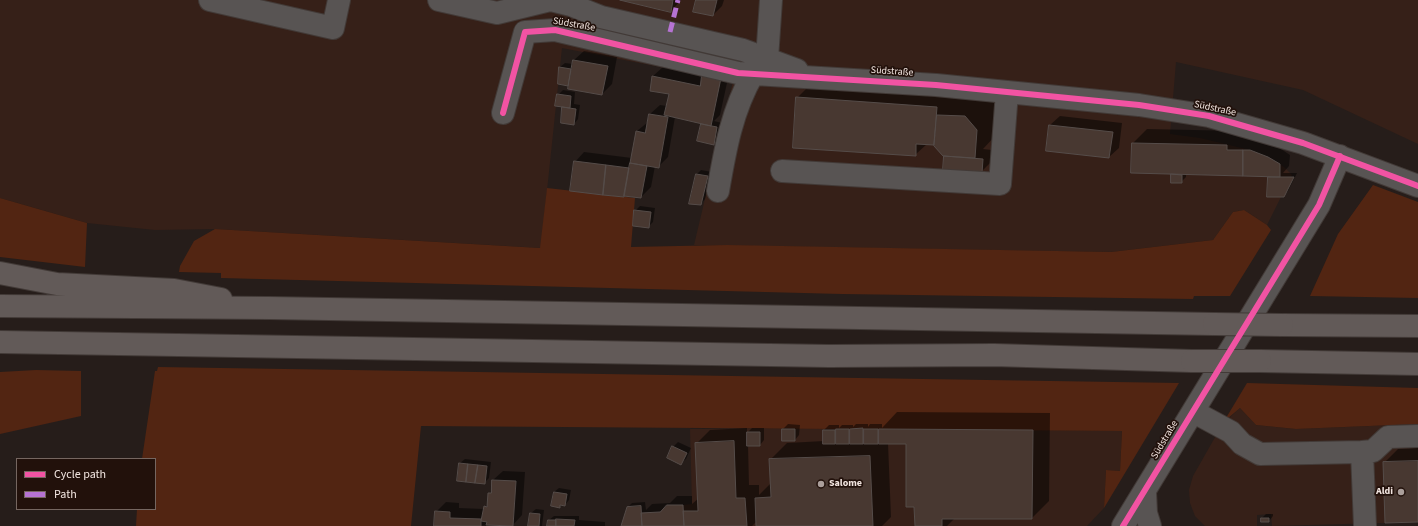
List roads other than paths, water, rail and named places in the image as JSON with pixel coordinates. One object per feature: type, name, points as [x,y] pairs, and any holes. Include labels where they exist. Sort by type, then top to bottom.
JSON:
[{"type":"highway","points":[[0,273],[57,284],[174,290],[269,308]]},
{"type":"highway","points":[[0,306],[269,308],[1418,326]]},
{"type":"highway","points":[[0,342],[829,356],[994,356],[1192,361],[1418,364]]},
{"type":"street","points":[[210,0],[275,7],[333,28],[339,0]]},
{"type":"street","points":[[439,0],[497,13],[546,1],[547,12],[571,18],[601,17],[743,50],[760,66]]},
{"type":"street","points":[[718,191],[735,111],[743,92],[760,66],[772,0]]},
{"type":"street","name":"Südstraße","points":[[503,113],[525,32],[555,30],[738,73],[760,66],[815,77],[936,85],[1139,105],[1209,116],[1268,132],[1340,156],[1418,186]]},
{"type":"street","points":[[782,171],[1000,184],[1007,92]]},
{"type":"street","name":"Südstraße","points":[[1123,526],[1319,205],[1340,156]]},
{"type":"street","points":[[1194,412],[1231,432],[1242,444],[1260,454],[1373,451],[1388,437],[1418,436]]},
{"type":"street","points":[[1362,452],[1365,526]]},
{"type":"street","points":[[1145,492],[1146,513],[1150,526]]},
{"type":"place","name":"Salome","points":[[821,484]]},
{"type":"place","name":"Aldi","points":[[1401,492]]}]
